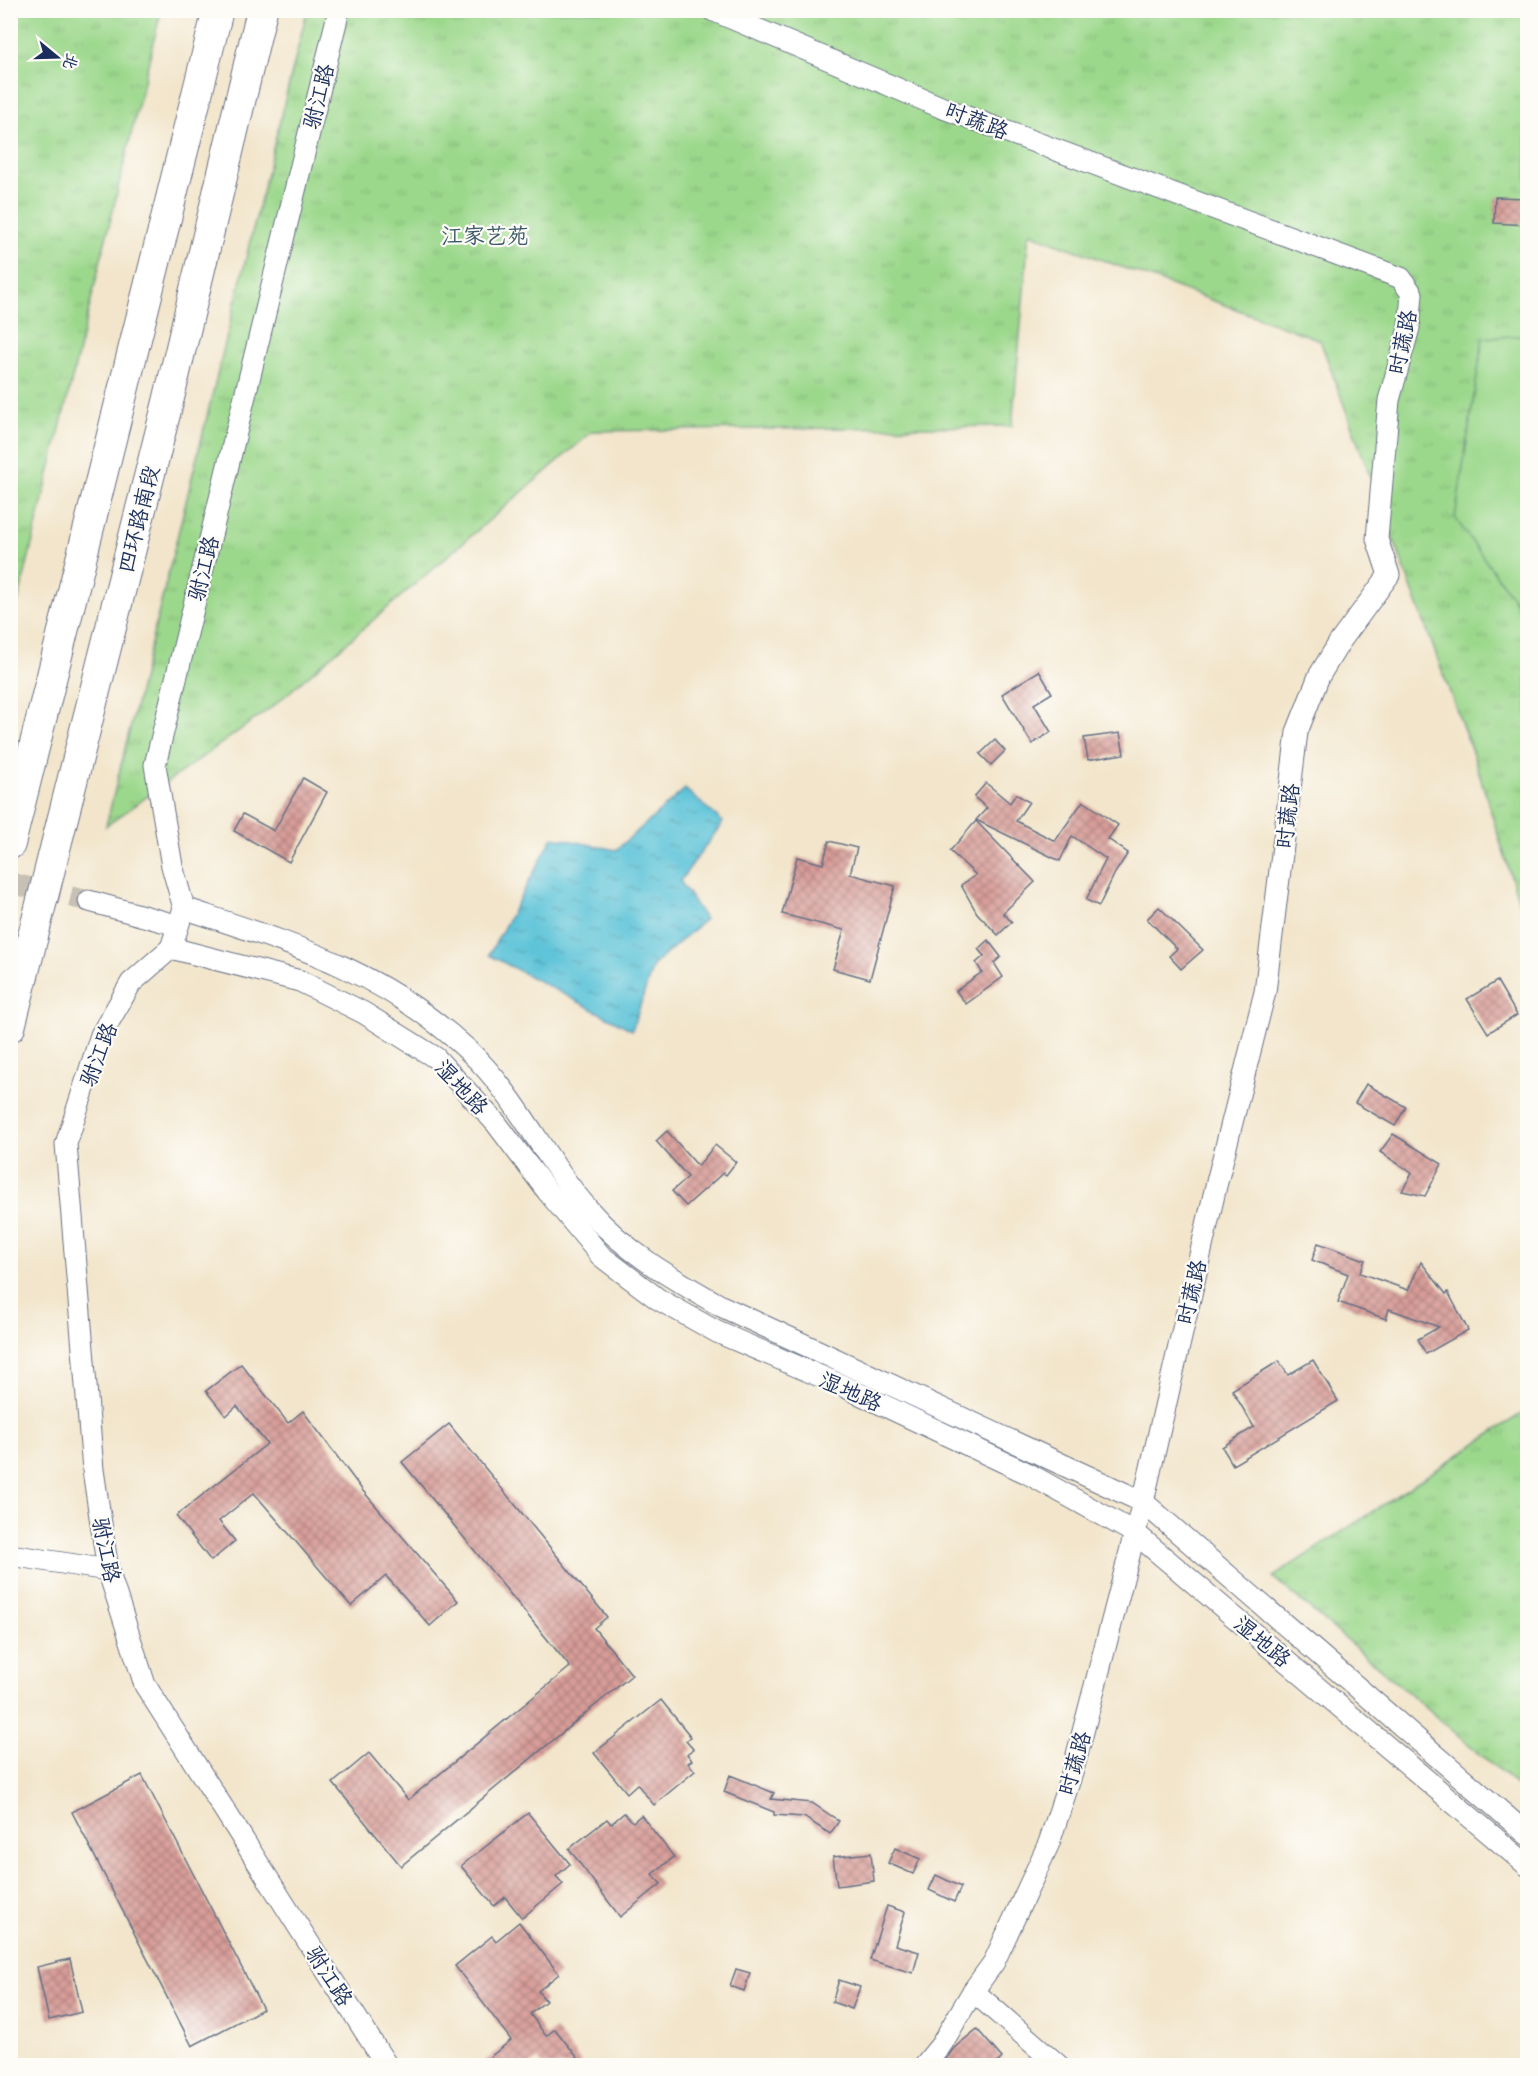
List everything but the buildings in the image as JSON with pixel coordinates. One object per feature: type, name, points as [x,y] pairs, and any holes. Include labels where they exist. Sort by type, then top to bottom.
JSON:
[{"type":"highway","name":"四环路南段","points":[[10,844],[218,10]]},
{"type":"highway","name":"四环路南段","points":[[10,1027],[162,425],[262,10]]},
{"type":"street","name":"驸江路","points":[[339,10],[155,765],[180,917],[171,948],[131,983],[101,1035],[66,1144],[93,1470],[108,1570],[145,1686],[387,2066]]},
{"type":"street","name":"时蔬路","points":[[712,10],[943,108],[1401,278],[1412,294],[1409,328],[1389,400],[1377,539],[1389,575],[1339,643],[1319,676],[1297,732],[1265,992],[1216,1186],[1143,1502],[1074,1770],[1049,1843],[994,1962],[973,1991],[941,2045],[924,2066]]},
{"type":"street","name":"湿地路","points":[[89,900],[180,917],[313,952],[363,975],[428,1016],[471,1053],[524,1118],[588,1210],[626,1246],[671,1278],[721,1306],[1143,1502],[1527,1835]]},
{"type":"street","name":"湿地路","points":[[171,948],[300,981],[364,1012],[436,1058],[496,1123],[548,1192],[601,1256],[658,1299],[717,1332],[843,1386],[1027,1473],[1135,1533],[1527,1866]]},
{"type":"street","points":[[10,1555],[108,1570]]},
{"type":"street","points":[[973,1991],[1059,2066]]},
{"type":"green space","points":[[10,11],[161,11],[11,631]]},
{"type":"green space","name":"江家艺苑","points":[[307,11],[1527,11],[1527,928],[1475,760],[1320,340],[1029,233],[1012,426],[593,431],[272,707],[106,826]]},
{"type":"green space","points":[[1528,335],[1527,618],[1455,518],[1483,338]]},
{"type":"green space","points":[[1527,1410],[1527,1794],[1273,1577]]},
{"type":"water","points":[[685,789],[723,822],[680,881],[705,919],[653,966],[632,1030],[489,955],[553,837],[616,850]]},
{"type":"tunnel","points":[[10,883],[89,901]]}]
